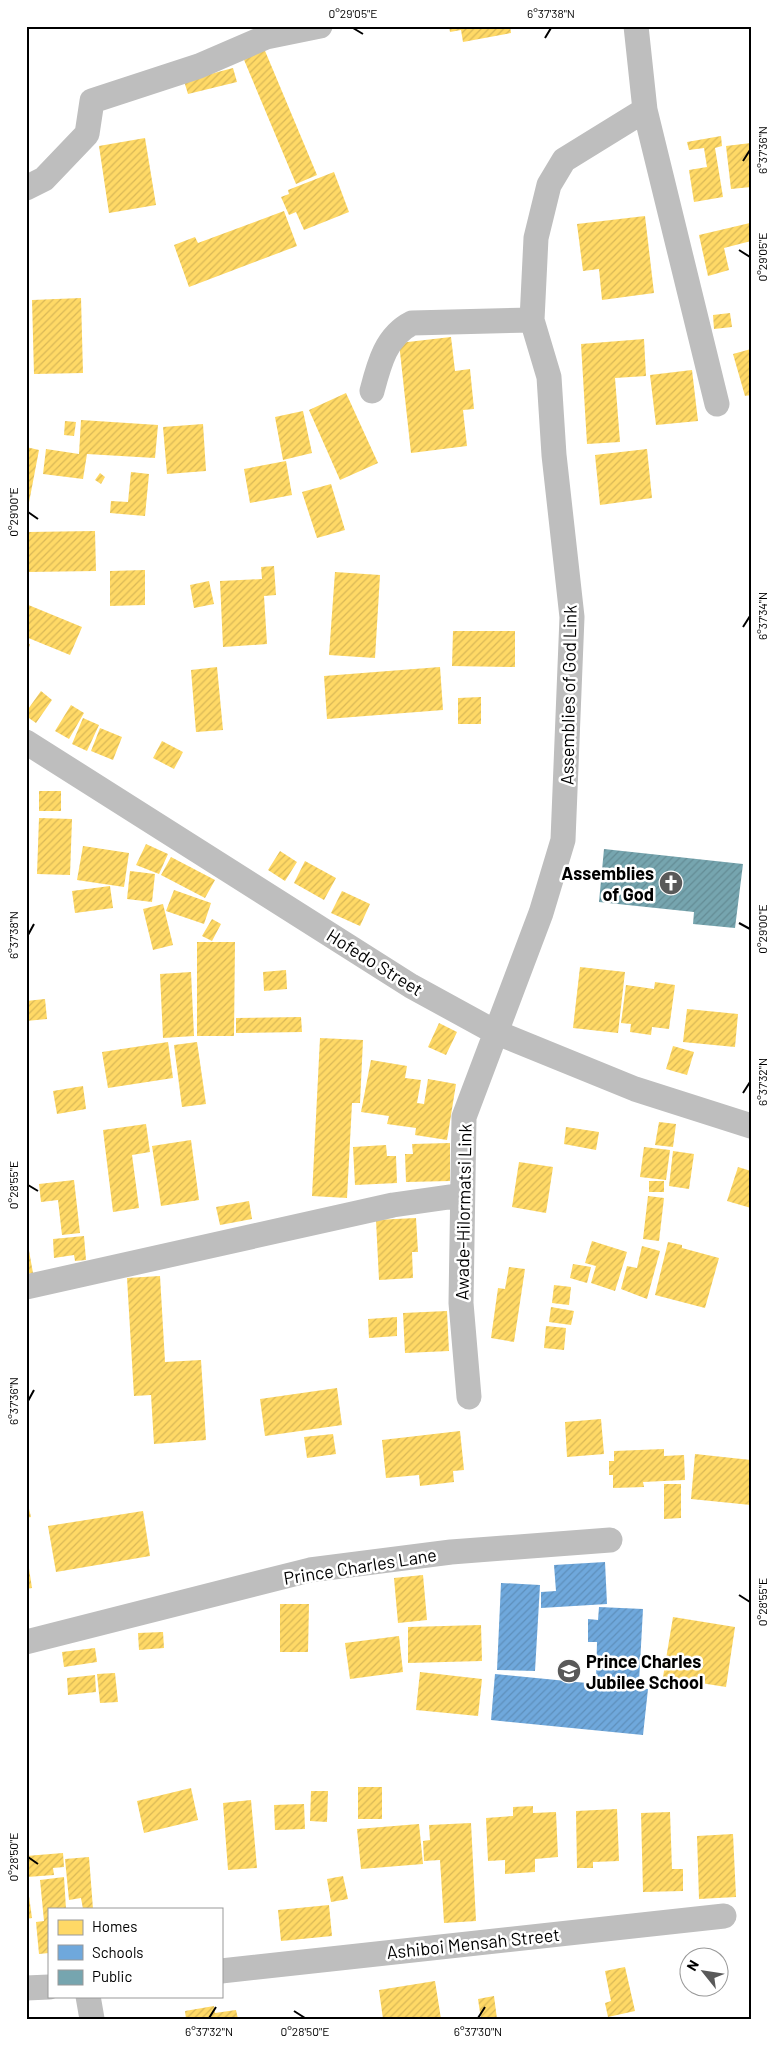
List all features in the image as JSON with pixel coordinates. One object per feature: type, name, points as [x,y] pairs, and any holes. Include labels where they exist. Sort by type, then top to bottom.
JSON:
[{"type":"street","points":[[26,188],[44,179],[87,134],[92,101],[199,66],[266,37],[320,26]]},
{"type":"street","points":[[636,26],[645,110],[717,404]]},
{"type":"street","name":"Assemblies of God Link","points":[[495,1032],[540,913],[563,840],[572,617],[549,377],[532,320],[536,238],[549,185],[564,160],[645,110]]},
{"type":"street","points":[[372,391],[380,361],[391,341],[401,329],[412,323],[532,320]]},
{"type":"street","name":"Hofedo Street","points":[[26,742],[411,986],[495,1032],[635,1089],[751,1126]]},
{"type":"street","name":"Awade-Hilormatsi Link","points":[[469,1397],[461,1303],[464,1116],[495,1032]]},
{"type":"street","points":[[26,1286],[393,1205],[449,1197],[462,1198]]},
{"type":"street","name":"Prince Charles Lane","points":[[26,1642],[310,1570],[450,1552],[610,1540]]},
{"type":"street","name":"Ashiboi Mensah Street","points":[[222,1971],[724,1916]]},
{"type":"street","points":[[26,1988],[48,1987]]},
{"type":"street","points":[[88,1998],[92,2019]]},
{"type":"building: Homes","points":[[449,26],[510,26],[511,33],[463,42],[461,30],[450,32]]},
{"type":"building: Homes","points":[[263,46],[317,175],[296,184],[242,55]]},
{"type":"building: Homes","points":[[233,68],[237,82],[188,94],[184,81]]},
{"type":"building: Homes","points":[[721,136],[722,146],[715,148],[723,197],[694,202],[689,170],[707,167],[704,148],[689,150],[687,142]]},
{"type":"building: Homes","points":[[145,138],[156,205],[109,213],[99,146]]},
{"type":"building: Homes","points":[[751,143],[751,187],[731,189],[726,146]]},
{"type":"building: Homes","points":[[334,172],[349,212],[304,230],[296,212],[289,215],[281,197],[289,194],[288,190]]},
{"type":"building: Homes","points":[[284,211],[297,246],[189,287],[174,245],[195,237],[198,243]]},
{"type":"building: Homes","points":[[645,216],[654,293],[602,300],[599,269],[583,271],[577,224]]},
{"type":"building: Homes","points":[[750,223],[751,241],[724,248],[729,270],[708,276],[699,235]]},
{"type":"building: Homes","points":[[81,298],[83,373],[34,374],[32,300]]},
{"type":"building: Homes","points":[[730,313],[732,327],[714,329],[713,315]]},
{"type":"building: Homes","points":[[451,337],[455,371],[470,369],[474,409],[463,410],[467,446],[411,453],[399,343]]},
{"type":"building: Homes","points":[[644,339],[646,376],[615,378],[620,442],[587,444],[581,344]]},
{"type":"building: Homes","points":[[751,349],[751,395],[745,396],[733,354]]},
{"type":"building: Homes","points":[[692,370],[698,421],[656,425],[650,375]]},
{"type":"building: Homes","points":[[346,393],[378,463],[340,480],[309,410]]},
{"type":"building: Homes","points":[[303,411],[312,453],[283,460],[275,417]]},
{"type":"building: Homes","points":[[81,420],[158,425],[155,458],[87,454],[83,479],[43,474],[46,449],[79,454]]},
{"type":"building: Homes","points":[[65,421],[76,422],[74,436],[64,435]]},
{"type":"building: Homes","points":[[203,424],[206,471],[167,474],[163,427]]},
{"type":"building: Homes","points":[[26,447],[39,450],[27,513],[26,513]]},
{"type":"building: Homes","points":[[647,449],[652,498],[600,505],[595,455]]},
{"type":"building: Homes","points":[[286,461],[292,495],[250,503],[244,469]]},
{"type":"building: Homes","points":[[131,472],[149,474],[145,516],[110,513],[111,501],[128,502]]},
{"type":"building: Homes","points":[[100,473],[105,477],[101,484],[95,480]]},
{"type":"building: Homes","points":[[331,484],[345,530],[317,538],[302,492]]},
{"type":"building: Homes","points":[[95,531],[96,571],[28,572],[28,532]]},
{"type":"building: Homes","points":[[274,566],[276,595],[264,596],[267,644],[223,647],[220,581],[262,579],[261,567]]},
{"type":"building: Homes","points":[[145,570],[145,605],[110,606],[110,571]]},
{"type":"building: Homes","points":[[335,572],[380,575],[375,658],[329,655]]},
{"type":"building: Homes","points":[[209,581],[214,604],[194,608],[190,585]]},
{"type":"building: Homes","points":[[26,604],[82,627],[70,655],[26,637]]},
{"type":"building: Homes","points":[[453,631],[515,631],[515,667],[452,666]]},
{"type":"building: Homes","points":[[26,643],[30,644],[27,655],[26,655]]},
{"type":"building: Homes","points":[[217,667],[223,730],[196,732],[191,670]]},
{"type":"building: Homes","points":[[440,667],[443,710],[327,719],[324,676]]},
{"type":"building: Homes","points":[[41,691],[52,700],[36,723],[26,716],[26,712]]},
{"type":"building: Homes","points":[[481,697],[481,724],[458,724],[458,698]]},
{"type":"building: Homes","points":[[71,705],[84,713],[69,739],[55,731]]},
{"type":"building: Homes","points":[[83,718],[99,725],[87,751],[72,744]]},
{"type":"building: Homes","points":[[100,728],[122,737],[113,760],[91,751]]},
{"type":"building: Homes","points":[[162,741],[183,752],[174,769],[153,758]]},
{"type":"building: Homes","points":[[39,791],[61,791],[61,811],[39,811]]},
{"type":"building: Homes","points":[[39,818],[72,819],[70,875],[37,874]]},
{"type":"building: Homes","points":[[146,844],[168,854],[159,874],[136,865]]},
{"type":"building: Homes","points":[[83,846],[129,853],[124,887],[77,880]]},
{"type":"building: Homes","points":[[280,851],[297,862],[285,881],[268,870]]},
{"type":"building: Homes","points":[[171,857],[215,880],[205,898],[161,875]]},
{"type":"building: Homes","points":[[305,861],[336,878],[324,900],[294,883]]},
{"type":"building: Homes","points":[[130,871],[155,874],[152,902],[127,899]]},
{"type":"building: Homes","points":[[110,886],[113,908],[75,913],[72,891]]},
{"type":"building: Homes","points":[[174,890],[211,903],[204,924],[166,911]]},
{"type":"building: Homes","points":[[342,891],[370,904],[360,926],[331,913]]},
{"type":"building: Homes","points":[[163,904],[173,945],[153,950],[143,909]]},
{"type":"building: Homes","points":[[212,919],[221,924],[212,941],[202,936]]},
{"type":"building: Homes","points":[[197,942],[235,942],[234,1036],[197,1036]]},
{"type":"building: Homes","points":[[580,967],[625,972],[618,1033],[573,1028]]},
{"type":"building: Homes","points":[[286,970],[287,989],[264,991],[263,972]]},
{"type":"building: Homes","points":[[191,972],[194,1036],[163,1038],[160,974]]},
{"type":"building: Homes","points":[[655,982],[675,985],[669,1029],[652,1027],[651,1035],[630,1032],[631,1024],[621,1023],[626,985],[654,989]]},
{"type":"building: Homes","points":[[45,999],[47,1019],[26,1021],[26,1001]]},
{"type":"building: Homes","points":[[687,1009],[738,1014],[735,1047],[683,1042]]},
{"type":"building: Homes","points":[[301,1017],[302,1032],[236,1033],[236,1018]]},
{"type":"building: Homes","points":[[439,1023],[457,1032],[446,1055],[428,1047]]},
{"type":"building: Homes","points":[[320,1038],[363,1040],[360,1103],[352,1103],[347,1198],[312,1196]]},
{"type":"building: Homes","points":[[168,1042],[173,1078],[108,1088],[102,1052]]},
{"type":"building: Homes","points":[[197,1042],[206,1104],[182,1107],[174,1045]]},
{"type":"building: Homes","points":[[673,1046],[694,1052],[687,1075],[666,1069]]},
{"type":"building: Homes","points":[[371,1060],[407,1066],[405,1078],[421,1080],[417,1103],[424,1104],[428,1079],[456,1084],[447,1140],[415,1135],[416,1128],[387,1124],[389,1116],[361,1112]]},
{"type":"building: Homes","points":[[83,1086],[86,1109],[57,1114],[53,1091]]},
{"type":"building: Homes","points":[[659,1122],[676,1124],[673,1147],[655,1145]]},
{"type":"building: Homes","points":[[146,1124],[150,1152],[132,1155],[139,1208],[113,1212],[103,1130]]},
{"type":"building: Homes","points":[[566,1127],[599,1132],[596,1150],[564,1144]]},
{"type":"building: Homes","points":[[191,1140],[199,1200],[161,1206],[152,1146]]},
{"type":"building: Homes","points":[[450,1143],[450,1181],[406,1182],[405,1154],[413,1154],[412,1144]]},
{"type":"building: Homes","points":[[386,1145],[387,1156],[396,1156],[397,1183],[355,1185],[353,1147]]},
{"type":"building: Homes","points":[[644,1147],[670,1150],[666,1180],[640,1177]]},
{"type":"building: Homes","points":[[673,1151],[694,1154],[689,1189],[669,1186]]},
{"type":"building: Homes","points":[[519,1162],[553,1167],[546,1213],[512,1207]]},
{"type":"building: Homes","points":[[738,1167],[751,1171],[751,1208],[727,1201]]},
{"type":"building: Homes","points":[[74,1180],[80,1233],[62,1235],[58,1200],[41,1202],[39,1184]]},
{"type":"building: Homes","points":[[649,1181],[664,1181],[664,1192],[649,1192]]},
{"type":"building: Homes","points":[[648,1196],[664,1198],[659,1241],[643,1239]]},
{"type":"building: Homes","points":[[249,1201],[252,1219],[220,1225],[216,1207]]},
{"type":"building: Homes","points":[[416,1218],[418,1252],[412,1252],[413,1278],[379,1280],[376,1220]]},
{"type":"building: Homes","points":[[84,1236],[86,1260],[75,1261],[74,1255],[54,1258],[53,1239]]},
{"type":"building: Homes","points":[[592,1241],[627,1252],[615,1291],[591,1283],[596,1266],[585,1263]]},
{"type":"building: Homes","points":[[668,1242],[682,1245],[682,1248],[719,1258],[705,1308],[655,1295]]},
{"type":"building: Homes","points":[[26,1245],[28,1245],[33,1273],[26,1274]]},
{"type":"building: Homes","points":[[642,1246],[660,1251],[647,1299],[621,1289],[627,1266],[637,1268]]},
{"type":"building: Homes","points":[[573,1264],[591,1267],[587,1283],[570,1278]]},
{"type":"building: Homes","points":[[509,1267],[525,1269],[514,1342],[491,1338],[498,1288],[505,1289]]},
{"type":"building: Homes","points":[[160,1276],[165,1362],[201,1360],[206,1440],[154,1444],[151,1395],[134,1396],[127,1278]]},
{"type":"building: Homes","points":[[554,1285],[571,1287],[569,1305],[552,1303]]},
{"type":"building: Homes","points":[[551,1307],[574,1311],[571,1325],[549,1322]]},
{"type":"building: Homes","points":[[447,1311],[449,1351],[405,1353],[403,1313]]},
{"type":"building: Homes","points":[[397,1317],[397,1336],[369,1338],[368,1319]]},
{"type":"building: Homes","points":[[546,1326],[566,1328],[564,1350],[544,1348]]},
{"type":"building: Homes","points":[[337,1388],[342,1425],[265,1436],[260,1399]]},
{"type":"building: Homes","points":[[601,1419],[604,1454],[567,1457],[565,1422]]},
{"type":"building: Homes","points":[[460,1431],[464,1470],[453,1471],[454,1482],[420,1486],[419,1475],[386,1478],[382,1440]]},
{"type":"building: Homes","points":[[333,1434],[336,1454],[307,1458],[304,1437]]},
{"type":"building: Homes","points":[[664,1449],[664,1456],[684,1455],[685,1480],[643,1482],[644,1487],[613,1488],[613,1475],[609,1475],[609,1461],[614,1461],[614,1451]]},
{"type":"building: Homes","points":[[695,1454],[751,1460],[751,1505],[691,1499]]},
{"type":"building: Homes","points":[[664,1484],[681,1484],[681,1518],[664,1519]]},
{"type":"building: Homes","points":[[26,1497],[31,1517],[26,1518]]},
{"type":"building: Homes","points":[[143,1511],[150,1556],[56,1572],[48,1526]]},
{"type":"building: Homes","points":[[26,1562],[28,1562],[32,1588],[26,1589]]},
{"type":"building: Homes","points":[[423,1575],[427,1620],[398,1623],[394,1578]]},
{"type":"building: Homes","points":[[280,1604],[309,1604],[308,1652],[280,1652]]},
{"type":"building: Homes","points":[[673,1617],[735,1627],[726,1687],[663,1677]]},
{"type":"building: Homes","points":[[481,1625],[482,1661],[408,1663],[408,1627]]},
{"type":"building: Homes","points":[[163,1632],[164,1648],[139,1650],[138,1633]]},
{"type":"building: Homes","points":[[399,1636],[403,1672],[350,1679],[345,1643]]},
{"type":"building: Homes","points":[[95,1648],[97,1662],[64,1667],[62,1652]]},
{"type":"building: Homes","points":[[420,1672],[482,1679],[478,1716],[416,1710]]},
{"type":"building: Homes","points":[[115,1673],[118,1702],[100,1703],[97,1674]]},
{"type":"building: Homes","points":[[95,1675],[96,1692],[68,1695],[67,1678]]},
{"type":"building: Homes","points":[[358,1787],[382,1787],[382,1819],[358,1819]]},
{"type":"building: Homes","points":[[191,1788],[198,1820],[144,1833],[137,1801]]},
{"type":"building: Homes","points":[[311,1791],[328,1791],[327,1822],[310,1821]]},
{"type":"building: Homes","points":[[251,1800],[257,1868],[228,1870],[223,1803]]},
{"type":"building: Homes","points":[[304,1804],[305,1829],[275,1830],[274,1805]]},
{"type":"building: Homes","points":[[533,1806],[533,1813],[556,1812],[558,1857],[535,1859],[535,1872],[505,1874],[505,1860],[488,1861],[486,1818],[513,1816],[513,1807]]},
{"type":"building: Homes","points":[[617,1809],[619,1861],[593,1862],[593,1868],[577,1868],[576,1811]]},
{"type":"building: Homes","points":[[670,1812],[672,1869],[683,1869],[683,1891],[643,1892],[641,1813]]},
{"type":"building: Homes","points":[[471,1823],[476,1921],[444,1923],[440,1860],[424,1861],[423,1841],[430,1840],[429,1825]]},
{"type":"building: Homes","points":[[419,1824],[423,1864],[361,1869],[357,1829]]},
{"type":"building: Homes","points":[[733,1834],[736,1897],[699,1899],[697,1836]]},
{"type":"building: Homes","points":[[63,1853],[64,1867],[53,1868],[54,1875],[27,1877],[26,1856]]},
{"type":"building: Homes","points":[[89,1857],[93,1908],[83,1908],[81,1898],[69,1900],[65,1859]]},
{"type":"building: Homes","points":[[343,1876],[348,1899],[331,1902],[327,1879]]},
{"type":"building: Homes","points":[[64,1877],[66,1908],[48,1908],[48,1953],[39,1954],[36,1922],[44,1921],[40,1880]]},
{"type":"building: Homes","points":[[28,1889],[32,1918],[26,1919],[26,1890]]},
{"type":"building: Homes","points":[[329,1905],[332,1936],[281,1941],[278,1910]]},
{"type":"building: Homes","points":[[625,1967],[635,2011],[608,2017],[605,2003],[611,2001],[605,1971]]},
{"type":"building: Homes","points":[[435,1981],[441,2019],[383,2019],[379,1990]]},
{"type":"building: Homes","points":[[494,1996],[497,2019],[481,2019],[478,1999]]},
{"type":"building: Homes","points":[[214,2006],[215,2013],[236,2010],[238,2019],[186,2019],[185,2011]]},
{"type":"building: Schools","points":[[605,1562],[607,1604],[541,1608],[541,1592],[556,1591],[554,1565]]},
{"type":"building: Schools","points":[[501,1583],[540,1585],[535,1671],[497,1670]]},
{"type":"building: Schools","points":[[599,1607],[643,1609],[639,1682],[596,1681],[597,1642],[588,1642],[588,1619],[598,1620]]},
{"type":"building: Schools","points":[[495,1674],[648,1689],[643,1735],[491,1720]]},
{"type":"building: Public","name":"Assemblies of God","points":[[604,849],[743,864],[735,928],[693,924],[694,912],[599,902]]},
{"type":"place","name":"Assemblies of God","points":[[671,883]]},
{"type":"place","name":"Prince Charles Jubilee School","points":[[569,1671]]}]
